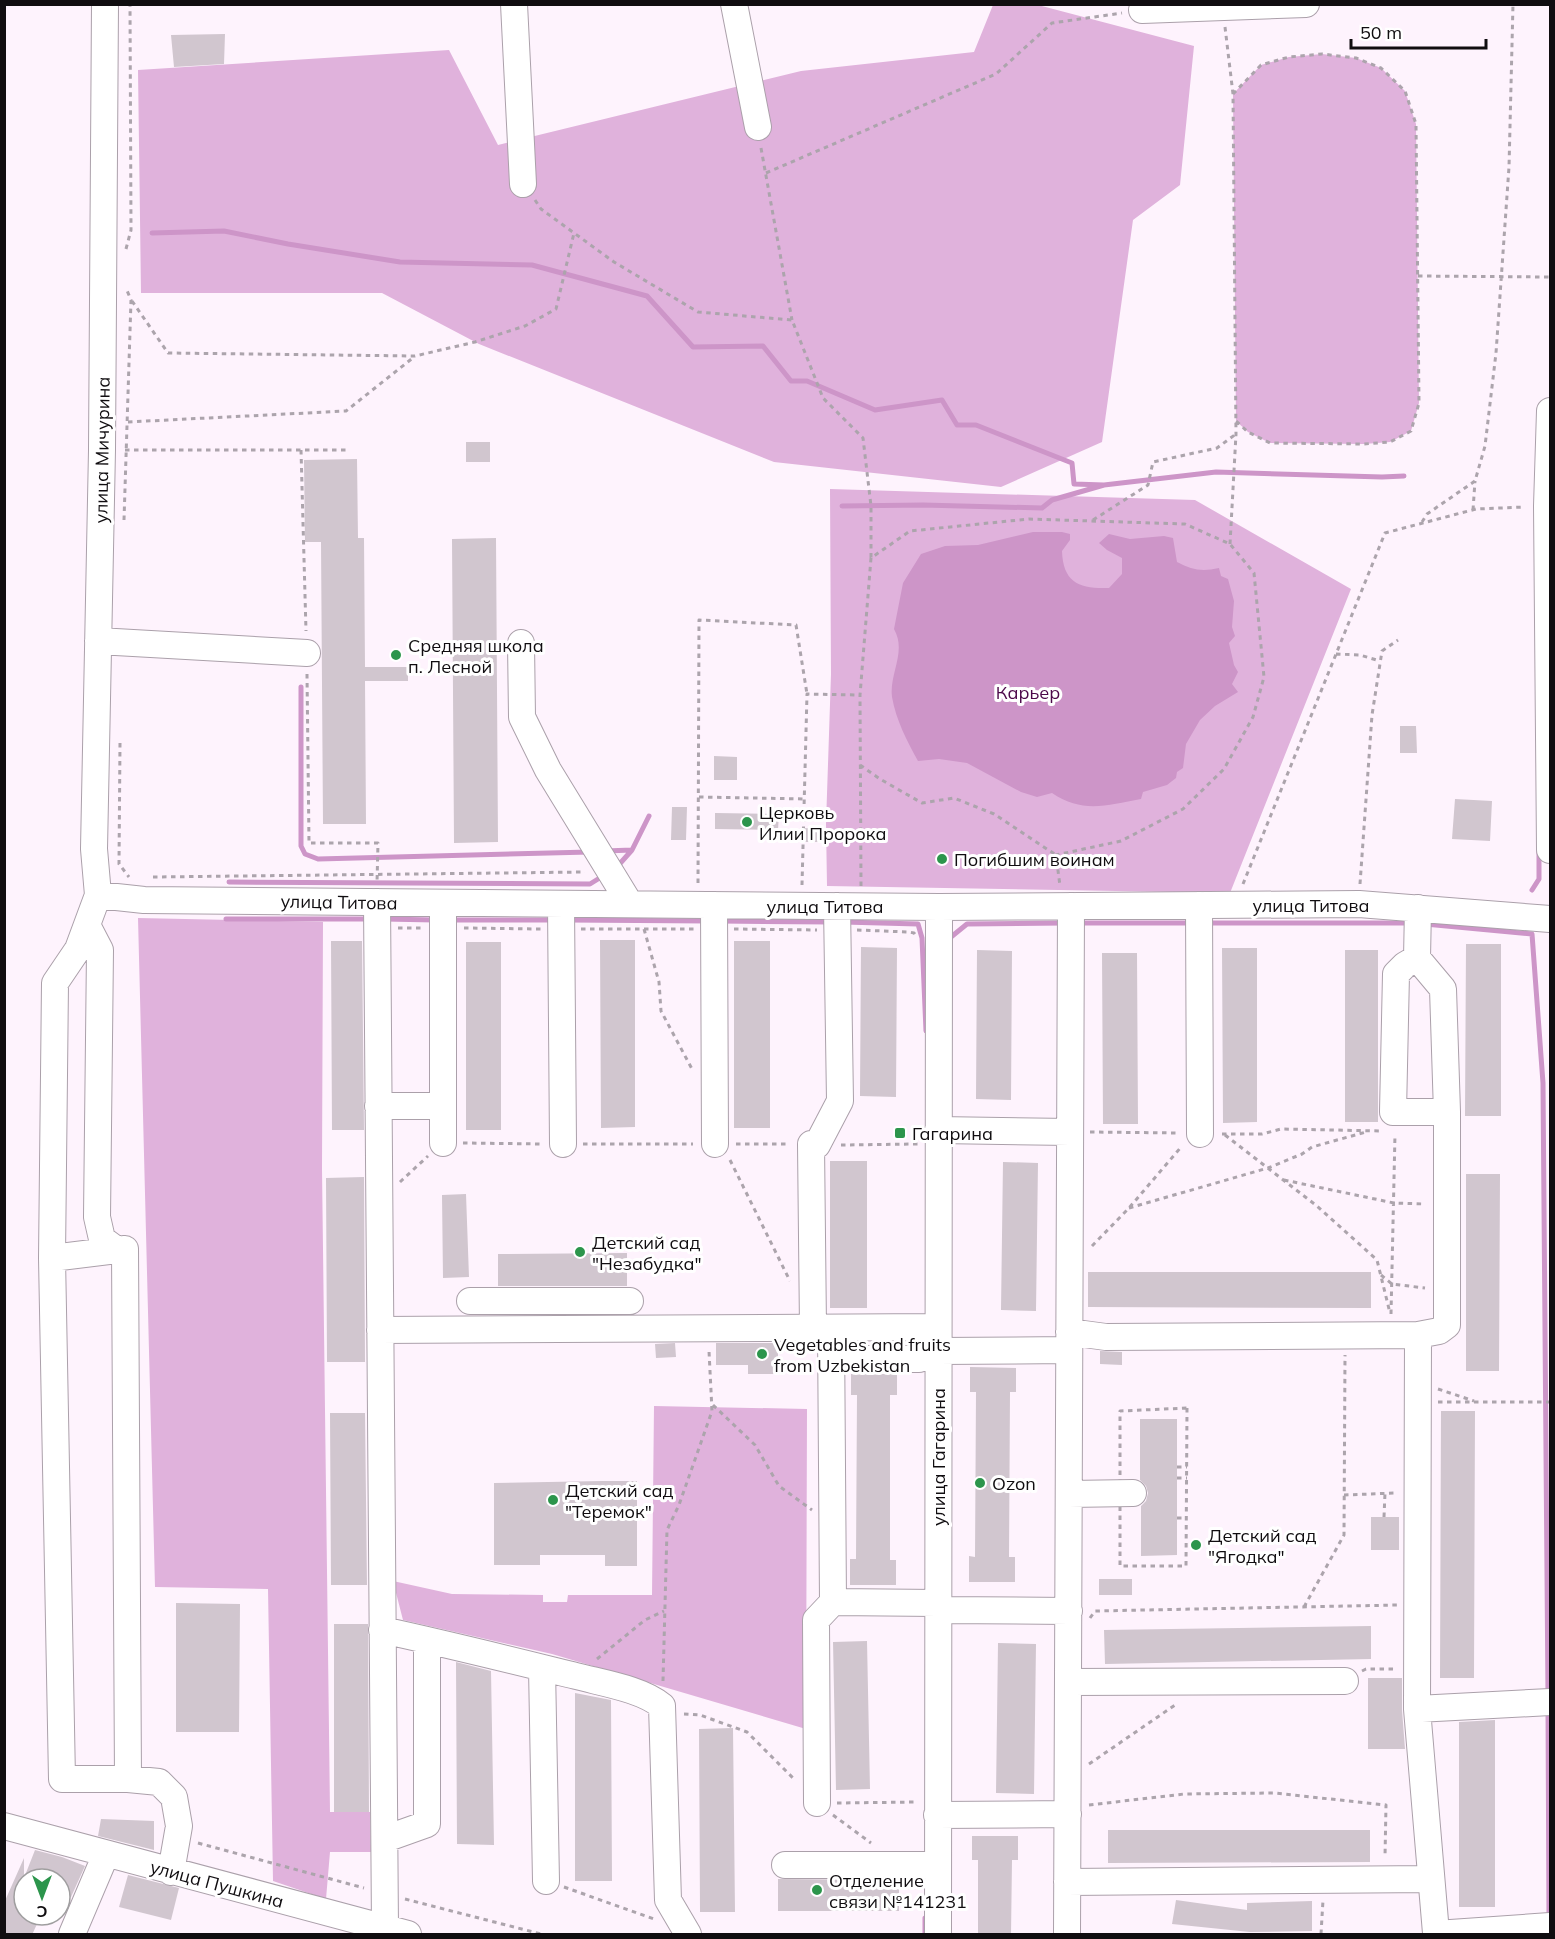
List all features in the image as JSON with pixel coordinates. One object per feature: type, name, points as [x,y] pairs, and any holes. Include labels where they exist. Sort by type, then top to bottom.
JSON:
[{"type":"street","name":"улица Мичурина","points":[[98,895],[94,849],[98,641],[114,450],[105,4]]},
{"type":"street","points":[[514,4],[523,184]]},
{"type":"street","points":[[734,4],[758,127]]},
{"type":"street","points":[[1142,10],[1306,4]]},
{"type":"street","points":[[1551,411],[1543,506],[1551,850]]},
{"type":"street","points":[[98,641],[307,653]]},
{"type":"street","points":[[521,643],[522,717],[548,770],[617,884]]},
{"type":"street","name":"улица Титова","points":[[98,895],[144,900],[377,890],[443,903],[561,916],[617,884],[709,908],[837,918],[939,907],[1065,898],[1199,905],[1359,904],[1551,919]]},
{"type":"street","points":[[377,890],[385,1839],[396,1931]]},
{"type":"street","points":[[98,895],[78,949],[55,983],[52,1258],[62,1779],[128,1779],[159,1782],[174,1797],[179,1826],[171,1872]]},
{"type":"street","points":[[1065,898],[1070,1132],[1067,1935]]},
{"type":"street","points":[[443,903],[443,1143]]},
{"type":"street","points":[[1199,905],[1206,1134]]},
{"type":"street","name":"улица Гагарина","points":[[938,1935],[938,1865],[927,1814],[938,1607],[931,1346],[929,1134],[939,907]]},
{"type":"street","points":[[709,908],[718,1144]]},
{"type":"street","points":[[831,1359],[931,1346],[1069,1341],[1106,1337],[1418,1335],[1439,1331],[1448,1325],[1448,1112],[1443,989],[1417,958],[1418,908]]},
{"type":"street","points":[[561,916],[563,1144]]},
{"type":"street","points":[[818,1803],[816,1620],[833,1602],[831,1359],[822,1328],[814,1145],[840,1101],[837,918]]},
{"type":"street","points":[[87,926],[100,950],[97,1217],[102,1239],[117,1250]]},
{"type":"street","points":[[1417,958],[1396,974],[1394,987],[1394,1112],[1448,1112]]},
{"type":"street","points":[[378,1106],[443,1106]]},
{"type":"street","points":[[929,1134],[1070,1132]]},
{"type":"street","points":[[52,1258],[125,1250],[128,1779]]},
{"type":"street","points":[[472,1329],[461,1297],[630,1301]]},
{"type":"street","points":[[380,1330],[822,1328],[931,1346]]},
{"type":"street","points":[[1418,1335],[1417,1709],[1436,1934],[1551,1926]]},
{"type":"street","points":[[1069,1494],[1133,1493]]},
{"type":"street","points":[[833,1602],[1069,1616]]},
{"type":"street","points":[[382,1630],[575,1676],[654,1699],[662,1706],[668,1900],[686,1932]]},
{"type":"street","points":[[385,1839],[428,1824],[427,1640]]},
{"type":"street","points":[[542,1668],[546,1881]]},
{"type":"street","points":[[1068,1682],[1345,1682]]},
{"type":"street","points":[[1417,1709],[1551,1702]]},
{"type":"street","points":[[927,1814],[1068,1810]]},
{"type":"street","name":"улица Пушкина","points":[[16,1829],[396,1931]]},
{"type":"street","points":[[72,1935],[106,1854]]},
{"type":"street","points":[[785,1865],[938,1865]]},
{"type":"street","points":[[1067,1882],[1431,1879]]},
{"type":"path","points":[[125,252],[131,230],[130,4]]},
{"type":"path","points":[[1473,510],[1475,481],[1485,446],[1492,396],[1509,167],[1513,4]]},
{"type":"path","points":[[1222,6],[1233,94],[1236,434],[1230,544]]},
{"type":"path","points":[[766,172],[996,74],[1052,23],[1142,10]]},
{"type":"path","points":[[1233,94],[1260,65],[1288,57],[1322,54],[1356,58],[1381,68],[1405,91],[1416,124],[1418,276],[1419,403],[1411,431],[1390,442],[1270,443],[1248,432],[1236,421]]},
{"type":"path","points":[[758,127],[792,320],[823,398],[863,438],[871,506],[871,558],[860,695],[861,888]]},
{"type":"path","points":[[523,184],[541,209],[614,261],[698,312],[792,320]]},
{"type":"path","points":[[124,283],[131,300],[168,353],[415,356],[475,342],[525,326],[556,309],[567,272],[574,233]]},
{"type":"path","points":[[1418,276],[1551,277]]},
{"type":"path","points":[[124,530],[114,450],[128,422],[131,300]]},
{"type":"path","points":[[128,422],[346,411],[415,356]]},
{"type":"path","points":[[1093,521],[1148,485],[1153,462],[1217,448],[1236,434]]},
{"type":"path","points":[[114,450],[349,450]]},
{"type":"path","points":[[301,450],[307,653],[309,843],[378,843],[377,890]]},
{"type":"path","points":[[1422,522],[1427,514],[1475,481]]},
{"type":"path","points":[[1235,905],[1385,533],[1473,510],[1543,506]]},
{"type":"path","points":[[871,558],[910,531],[1029,519],[1185,524],[1230,544],[1254,573],[1264,677],[1253,717],[1224,769],[1183,809],[1121,841],[1056,855]]},
{"type":"path","points":[[709,908],[699,797],[699,620],[796,625],[807,694],[801,891]]},
{"type":"path","points":[[1359,904],[1372,715],[1382,651],[1398,640]]},
{"type":"path","points":[[1336,654],[1360,655],[1380,661]]},
{"type":"path","points":[[807,694],[860,695]]},
{"type":"path","points":[[120,736],[119,864],[129,877]]},
{"type":"path","points":[[860,765],[922,803],[954,798],[994,814],[1056,855],[1065,898]]},
{"type":"path","points":[[699,797],[804,799]]},
{"type":"path","points":[[153,877],[378,873],[617,884],[644,929],[658,982],[661,1011],[693,1071]]},
{"type":"path","points":[[377,928],[443,928],[561,916],[644,929],[709,908],[837,918],[914,933],[919,941]]},
{"type":"path","points":[[1070,1132],[1262,1134],[1281,1129],[1395,1131],[1391,1317],[1377,1260],[1317,1206],[1268,1168],[1206,1134]]},
{"type":"path","points":[[1129,1208],[1268,1168],[1302,1154],[1312,1147],[1370,1131]]},
{"type":"path","points":[[379,1201],[443,1143],[920,1144],[929,1134]]},
{"type":"path","points":[[1070,1269],[1206,1134]]},
{"type":"path","points":[[718,1144],[793,1287]]},
{"type":"path","points":[[1283,1180],[1394,1203],[1448,1205]]},
{"type":"path","points":[[1380,1274],[1392,1284],[1448,1290]]},
{"type":"path","points":[[708,1328],[712,1411],[679,1505],[667,1530],[662,1706],[679,1714],[700,1715],[747,1732],[818,1803],[873,1844]]},
{"type":"path","points":[[1304,1607],[1344,1535],[1345,1336]]},
{"type":"path","points":[[1418,1392],[1479,1402]]},
{"type":"path","points":[[1418,1392],[1479,1402],[1551,1402]]},
{"type":"path","points":[[712,1404],[755,1445],[779,1486],[832,1525]]},
{"type":"path","points":[[1177,1467],[1187,1467]]},
{"type":"path","points":[[1177,1478],[1187,1478]]},
{"type":"path","points":[[1344,1495],[1418,1492]]},
{"type":"path","points":[[1384,1517],[1385,1493]]},
{"type":"path","points":[[1177,1518],[1187,1518]]},
{"type":"path","points":[[1069,1616],[1087,1621],[1095,1611],[1417,1605]]},
{"type":"path","points":[[575,1676],[645,1620],[664,1611]]},
{"type":"path","points":[[1345,1682],[1366,1669],[1417,1669]]},
{"type":"path","points":[[1068,1779],[1181,1701]]},
{"type":"path","points":[[1068,1810],[1184,1794],[1274,1793],[1386,1804],[1385,1858]]},
{"type":"path","points":[[818,1803],[917,1802],[927,1814]]},
{"type":"path","points":[[1321,1935],[1325,1880]]},
{"type":"path","points":[[546,1881],[686,1932]]},
{"type":"green space","points":[[993,5],[1038,5],[1194,46],[1180,185],[1133,220],[1102,442],[1001,487],[774,462],[479,344],[382,293],[141,293],[138,70],[449,50],[498,145],[801,71],[974,52]]},
{"type":"green space","points":[[1322,54],[1356,58],[1381,68],[1405,91],[1416,124],[1419,403],[1411,431],[1390,442],[1270,443],[1248,432],[1236,421],[1233,94],[1261,65],[1289,57]]},
{"type":"green space","name":"Карьер","points":[[830,489],[1195,500],[1351,589],[1230,893],[827,886],[826,824],[831,674]]},
{"type":"green space","points":[[138,918],[323,922],[322,1169],[330,1812],[370,1812],[371,1852],[330,1852],[326,1899],[273,1881],[268,1589],[155,1587]]},
{"type":"green space","points":[[654,1406],[807,1409],[806,1729],[552,1654],[403,1620],[393,1581],[452,1594],[543,1595],[543,1602],[567,1602],[568,1595],[652,1595]]},
{"type":"shaded area","points":[[1033,532],[1070,534],[1070,540],[1062,551],[1066,570],[1075,582],[1090,587],[1109,588],[1122,574],[1122,558],[1099,543],[1109,534],[1130,539],[1164,536],[1173,538],[1177,562],[1197,570],[1219,568],[1221,576],[1228,579],[1234,601],[1232,627],[1235,636],[1229,643],[1238,672],[1232,684],[1238,692],[1215,706],[1200,720],[1186,744],[1183,768],[1177,772],[1176,778],[1167,785],[1143,792],[1141,799],[1085,806],[1063,800],[1052,793],[1037,797],[1021,792],[967,763],[939,759],[918,761],[899,722],[892,697],[899,646],[894,629],[903,583],[921,554],[945,546],[978,545]]},
{"type":"building","points":[[225,34],[224,64],[174,67],[171,35]]},
{"type":"building","points":[[466,442],[490,442],[490,462],[466,462]]},
{"type":"building","points":[[357,459],[358,538],[364,538],[365,667],[408,667],[408,681],[365,681],[366,824],[323,824],[321,542],[305,542],[304,460]]},
{"type":"building","points":[[496,538],[498,842],[454,843],[452,539]]},
{"type":"building","points":[[1400,726],[1416,726],[1417,753],[1400,753]]},
{"type":"building","points":[[714,756],[737,757],[737,780],[714,780]]},
{"type":"building","points":[[1455,799],[1492,801],[1490,841],[1452,839]]},
{"type":"building","points":[[672,807],[687,807],[686,840],[671,840]]},
{"type":"building","name":"Церковь Илии Пророка","points":[[715,813],[779,814],[778,830],[715,829]]},
{"type":"building","points":[[804,828],[821,829],[821,842],[803,842]]},
{"type":"building","points":[[600,940],[635,940],[635,1127],[601,1128]]},
{"type":"building","points":[[331,941],[362,941],[364,1130],[332,1130]]},
{"type":"building","points":[[734,941],[770,941],[770,1128],[734,1128]]},
{"type":"building","points":[[466,942],[501,942],[501,1130],[466,1130]]},
{"type":"building","points":[[1466,944],[1501,944],[1501,1116],[1465,1116]]},
{"type":"building","points":[[861,947],[897,948],[896,1097],[860,1096]]},
{"type":"building","points":[[1222,948],[1257,948],[1257,1122],[1223,1123]]},
{"type":"building","points":[[977,950],[1012,951],[1011,1100],[976,1099]]},
{"type":"building","points":[[1345,950],[1378,950],[1378,1122],[1345,1122]]},
{"type":"building","points":[[1102,953],[1137,953],[1138,1124],[1103,1124]]},
{"type":"building","points":[[830,1161],[867,1161],[867,1308],[830,1308]]},
{"type":"building","points":[[1003,1162],[1038,1163],[1036,1311],[1001,1310]]},
{"type":"building","points":[[1466,1174],[1500,1174],[1499,1371],[1466,1371]]},
{"type":"building","points":[[364,1177],[365,1362],[327,1362],[326,1178]]},
{"type":"building","points":[[466,1194],[469,1277],[443,1278],[442,1195]]},
{"type":"building","points":[[627,1253],[627,1286],[498,1286],[498,1254]]},
{"type":"building","points":[[1088,1272],[1371,1272],[1371,1308],[1088,1307]]},
{"type":"building","points":[[675,1343],[676,1357],[656,1358],[655,1344]]},
{"type":"building","points":[[716,1343],[778,1343],[778,1374],[748,1374],[748,1365],[716,1365]]},
{"type":"building","points":[[1100,1351],[1122,1352],[1122,1365],[1100,1364]]},
{"type":"building","points":[[970,1367],[1016,1368],[1016,1392],[1010,1392],[1009,1557],[1015,1557],[1015,1582],[969,1582],[969,1556],[975,1557],[976,1392],[970,1392]]},
{"type":"building","points":[[851,1374],[897,1374],[897,1395],[890,1395],[890,1560],[896,1560],[896,1585],[850,1585],[850,1559],[856,1559],[857,1395],[851,1395]]},
{"type":"building","points":[[1441,1411],[1475,1411],[1474,1678],[1440,1678]]},
{"type":"building","points":[[330,1413],[365,1413],[367,1585],[331,1585]]},
{"type":"building","points":[[1140,1419],[1177,1419],[1177,1555],[1141,1556],[1141,1506],[1146,1501],[1148,1493],[1146,1486],[1140,1480]]},
{"type":"building","points":[[637,1481],[637,1566],[605,1566],[605,1555],[540,1555],[540,1565],[494,1565],[494,1483]]},
{"type":"building","points":[[1371,1517],[1399,1517],[1399,1550],[1371,1550]]},
{"type":"building","points":[[1099,1579],[1132,1579],[1132,1595],[1099,1595]]},
{"type":"building","points":[[176,1603],[240,1604],[239,1732],[176,1732]]},
{"type":"building","points":[[334,1624],[368,1624],[369,1812],[334,1812]]},
{"type":"building","points":[[1371,1626],[1371,1659],[1105,1664],[1104,1630]]},
{"type":"building","points":[[867,1641],[870,1789],[836,1790],[833,1642]]},
{"type":"building","points":[[998,1643],[1036,1644],[1034,1794],[996,1793]]},
{"type":"building","points":[[456,1662],[491,1671],[494,1845],[457,1844]]},
{"type":"building","points":[[1368,1678],[1402,1678],[1405,1749],[1368,1749]]},
{"type":"building","points":[[575,1693],[611,1700],[612,1881],[575,1881]]},
{"type":"building","points":[[1495,1720],[1495,1907],[1459,1907],[1459,1722]]},
{"type":"building","points":[[733,1728],[735,1912],[700,1912],[699,1729]]},
{"type":"building","points":[[101,1819],[154,1821],[154,1850],[98,1836]]},
{"type":"building","points":[[1108,1830],[1370,1830],[1370,1862],[1108,1863]]},
{"type":"building","points":[[972,1836],[1018,1836],[1018,1860],[1012,1860],[1011,1935],[978,1935],[978,1860],[972,1860]]},
{"type":"building","points":[[35,1850],[85,1866],[72,1895],[72,1867],[28,1867]]},
{"type":"building","points":[[128,1875],[179,1888],[171,1920],[119,1907]]},
{"type":"building","points":[[778,1879],[899,1880],[899,1911],[778,1911]]},
{"type":"building","points":[[12,1885],[12,1927],[36,1927],[32,1935],[4,1935],[4,1903]]},
{"type":"building","points":[[1176,1900],[1247,1910],[1247,1903],[1312,1901],[1312,1931],[1250,1932],[1172,1924]]},
{"type":"waterway","points":[[152,233],[224,231],[400,262],[532,265],[647,296],[693,347],[763,346],[791,381],[807,381],[875,410],[942,400],[957,425],[976,425],[1072,463],[1074,484],[1104,485]]},
{"type":"waterway","points":[[842,506],[923,505],[1042,508],[1052,500],[1104,485],[1216,472],[1404,476]]},
{"type":"waterway","points":[[301,687],[301,846],[305,854],[318,859],[590,852]]},
{"type":"waterway","points":[[616,868],[632,850],[649,816]]},
{"type":"waterway","points":[[1532,890],[1539,879],[1539,849]]},
{"type":"waterway","points":[[605,851],[632,850]]},
{"type":"waterway","points":[[229,882],[590,884],[606,874]]},
{"type":"waterway","points":[[226,919],[369,919]]},
{"type":"waterway","points":[[384,919],[435,920]]},
{"type":"waterway","points":[[450,920],[555,920]]},
{"type":"waterway","points":[[567,920],[708,921]]},
{"type":"waterway","points":[[720,921],[831,922]]},
{"type":"waterway","points":[[843,922],[918,924],[922,938],[926,1031]]},
{"type":"waterway","points":[[951,937],[967,924],[1065,923]]},
{"type":"waterway","points":[[1077,923],[1191,923]]},
{"type":"waterway","points":[[1206,923],[1410,923]]},
{"type":"waterway","points":[[1425,924],[1532,934],[1543,1083],[1548,1696]]},
{"type":"waterway","points":[[1548,1708],[1549,1918]]},
{"type":"waterway","points":[[925,1918],[925,1934]]},
{"type":"place","name":"Средняя школа п. Лесной","points":[[396,655]]},
{"type":"place","name":"Церковь Илии Пророка","points":[[747,822]]},
{"type":"place","name":"Погибшим воинам","points":[[942,859]]},
{"type":"place","name":"Гагарина","points":[[900,1133]]},
{"type":"place","name":"Детский сад \"Незабудка\"","points":[[580,1252]]},
{"type":"place","name":"Vegetables and fruits from Uzbekistan","points":[[762,1354]]},
{"type":"place","name":"Ozon","points":[[980,1483]]},
{"type":"place","name":"Детский сад \"Теремок\"","points":[[553,1500]]},
{"type":"place","name":"Детский сад \"Ягодка\"","points":[[1196,1545]]},
{"type":"place","name":"Отделение связи №141231","points":[[817,1890]]}]
